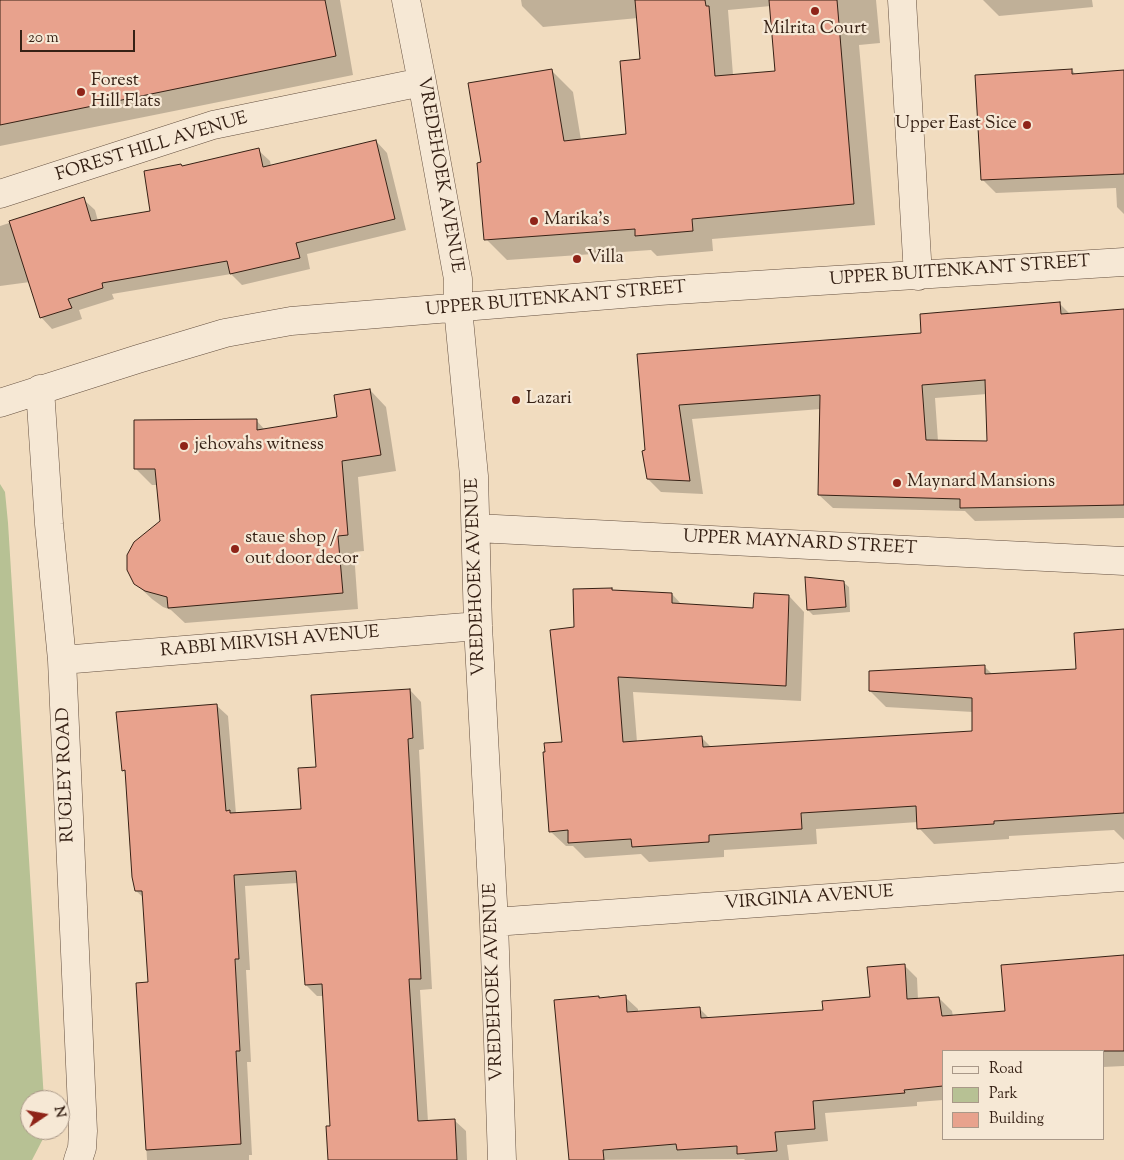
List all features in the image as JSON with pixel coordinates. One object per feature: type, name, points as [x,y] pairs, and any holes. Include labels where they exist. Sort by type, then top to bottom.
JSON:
[{"type":"street","name":"VREDEHOEK AVENUE","points":[[406,0],[458,279],[458,308],[474,476],[478,626],[494,922],[502,1160]]},
{"type":"street","points":[[902,0],[918,276]]},
{"type":"street","name":"FOREST HILL AVENUE","points":[[0,194],[213,125],[422,82]]},
{"type":"street","name":"UPPER BUITENKANT STREET","points":[[0,403],[225,333],[291,321],[659,291],[1124,262]]},
{"type":"street","name":"RUGLEY ROAD","points":[[40,389],[49,524],[62,660],[83,1131],[82,1148],[78,1160]]},
{"type":"street","name":"UPPER MAYNARD STREET","points":[[476,528],[1124,562]]},
{"type":"street","name":"RABBI MIRVISH AVENUE","points":[[62,660],[478,626]]},
{"type":"street","name":"VIRGINIA AVENUE","points":[[494,922],[1124,877]]},
{"type":"green space","points":[[0,484],[5,492],[8,523],[43,1090],[20,1090],[20,1140],[42,1140],[32,1160],[0,1160]]},
{"type":"building","name":"Forest Hill Flats","points":[[0,0],[325,0],[336,56],[0,125]]},
{"type":"building","points":[[635,0],[705,0],[706,6],[709,6],[715,76],[775,71],[769,0],[837,0],[854,204],[692,219],[693,231],[635,236],[635,229],[484,240],[477,163],[481,162],[468,83],[552,69],[564,141],[626,134],[620,61],[640,59]]},
{"type":"building","name":"Upper East Sice","points":[[1072,69],[1072,74],[1124,70],[1124,174],[981,180],[975,75]]},
{"type":"building","points":[[376,140],[395,219],[296,243],[300,258],[230,274],[227,261],[102,283],[103,288],[68,299],[72,308],[40,318],[9,221],[84,197],[91,221],[150,211],[144,171],[181,164],[182,166],[259,148],[263,167]]},
{"type":"building","points":[[1060,302],[1061,314],[1124,309],[1124,505],[960,508],[960,499],[818,495],[820,395],[679,405],[690,481],[647,479],[642,451],[645,450],[637,354],[921,333],[920,314]],"holes":[[[985,380],[987,441],[926,440],[922,385]]]},
{"type":"building","points":[[370,389],[381,455],[342,461],[348,535],[338,536],[343,593],[168,608],[167,597],[145,591],[134,584],[127,570],[127,555],[134,542],[160,521],[155,469],[134,469],[134,420],[257,419],[257,430],[337,417],[334,395]]},
{"type":"building","points":[[805,577],[844,581],[846,607],[807,610]]},
{"type":"building","points":[[612,588],[612,590],[672,593],[672,603],[753,608],[754,593],[789,595],[786,686],[618,677],[623,742],[702,736],[703,747],[972,731],[972,698],[869,691],[869,671],[985,665],[985,674],[1076,669],[1074,633],[1124,629],[1124,813],[994,821],[994,824],[917,829],[916,806],[801,813],[802,829],[709,835],[709,842],[632,847],[631,839],[568,843],[568,830],[549,832],[543,752],[545,752],[544,743],[562,742],[550,630],[574,627],[573,589]]},
{"type":"building","points":[[410,689],[413,738],[408,739],[421,979],[409,979],[418,1121],[455,1119],[457,1160],[328,1160],[326,1126],[330,1126],[322,984],[305,985],[296,871],[234,875],[239,959],[235,959],[240,1051],[236,1051],[241,1144],[146,1150],[136,983],[148,982],[142,891],[135,891],[132,877],[125,770],[122,771],[116,712],[217,704],[226,811],[230,810],[230,813],[301,809],[298,768],[316,767],[311,695]]},
{"type":"building","points":[[1124,955],[1124,1051],[942,1050],[942,1086],[904,1090],[905,1093],[813,1101],[815,1129],[775,1132],[777,1151],[737,1154],[737,1146],[677,1150],[676,1144],[603,1150],[604,1160],[569,1160],[554,1000],[626,995],[627,1012],[700,1007],[701,1018],[823,1010],[822,1001],[870,997],[867,967],[905,964],[907,999],[939,997],[942,1016],[1005,1011],[1001,965]]},
{"type":"place","name":"Milrita Court","points":[[815,11]]},
{"type":"place","name":"Forest Hill Flats","points":[[81,92]]},
{"type":"place","name":"Upper East Sice","points":[[1027,125]]},
{"type":"place","name":"Marika's","points":[[534,221]]},
{"type":"place","name":"Villa","points":[[577,259]]},
{"type":"place","name":"Lazari","points":[[516,400]]},
{"type":"place","name":"jehovahs witness","points":[[184,446]]},
{"type":"place","name":"Maynard Mansions","points":[[897,483]]},
{"type":"place","name":"staue shop / out door decor","points":[[235,549]]}]
